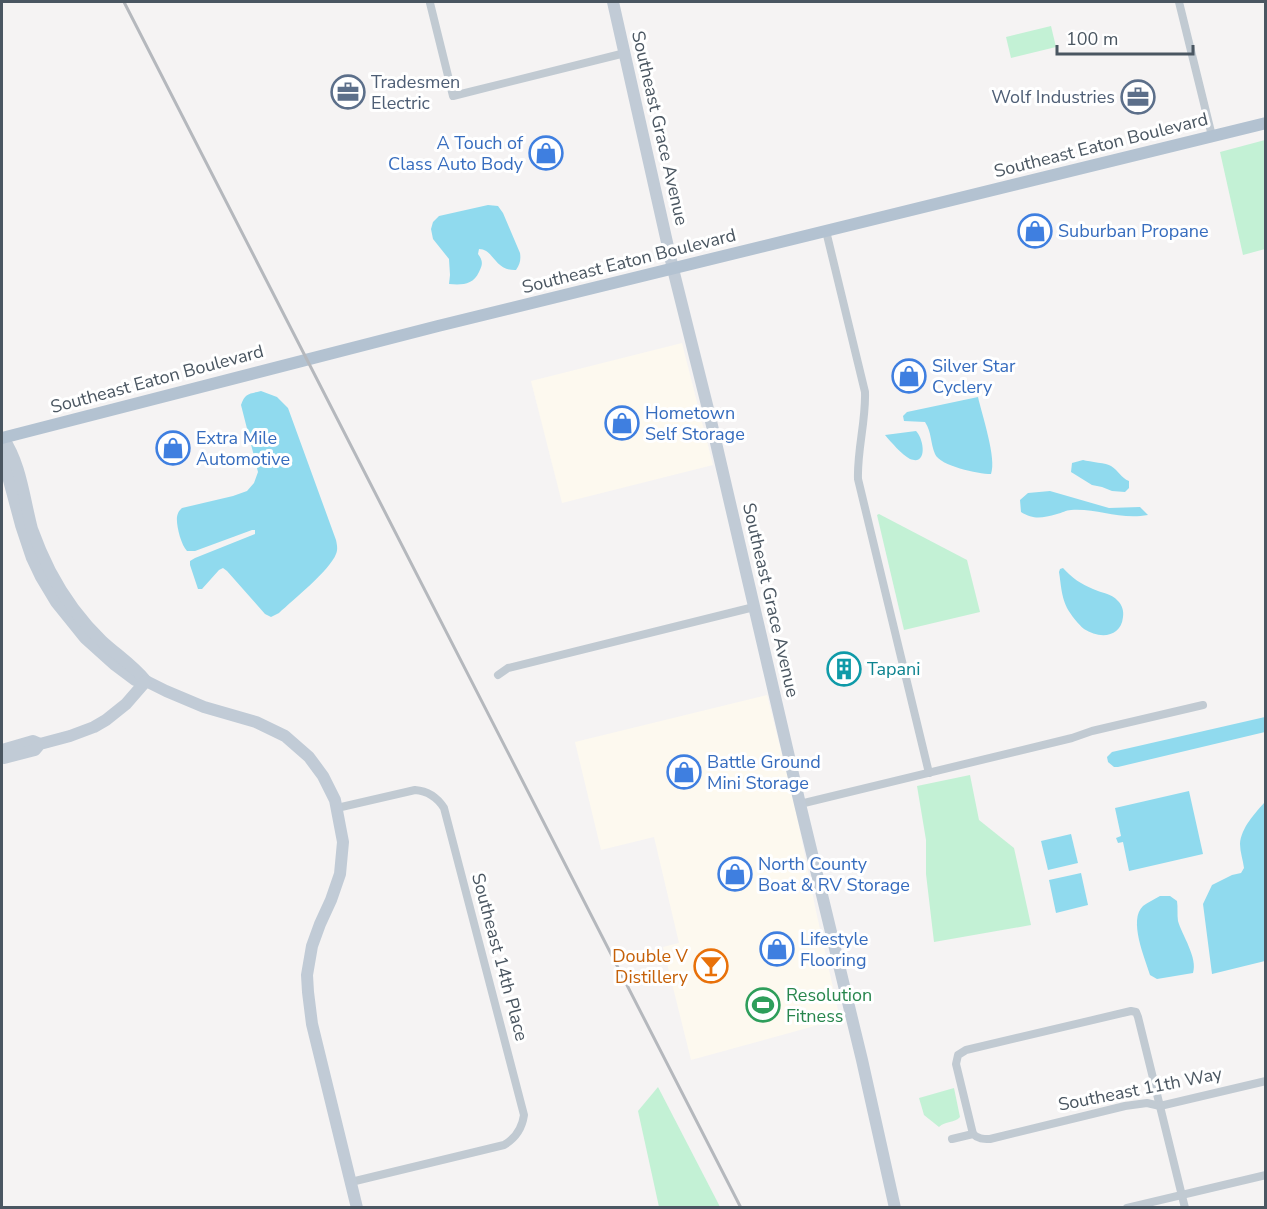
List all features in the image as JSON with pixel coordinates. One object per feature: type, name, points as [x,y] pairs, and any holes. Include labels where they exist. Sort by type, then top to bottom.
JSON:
[{"type":"main road","name":"Southeast Eaton Boulevard","points":[[2,438],[362,345],[1266,123]]},
{"type":"street","name":"Southeast Grace Avenue","points":[[613,2],[673,269],[860,1049],[895,1208]]},
{"type":"street","points":[[1179,2],[1212,136]]},
{"type":"street","points":[[430,3],[453,96],[625,53]]},
{"type":"street","points":[[826,231],[865,392],[858,479],[929,773]]},
{"type":"street","points":[[2,438],[2,454],[32,558],[50,592],[67,616],[94,646],[135,680],[146,681],[187,700],[256,722],[285,736],[317,767],[335,800],[343,842],[340,874],[312,946],[307,975],[312,1023],[357,1208]]},
{"type":"street","points":[[498,675],[508,668],[754,608]]},
{"type":"street","points":[[2,757],[35,750],[40,744],[82,732],[106,720],[126,704],[146,681]]},
{"type":"street","points":[[800,804],[1203,705]]},
{"type":"street","points":[[2,750],[33,741],[40,744]]},
{"type":"street","name":"Southeast 14th Place","points":[[337,808],[411,790],[423,791],[434,796],[442,804],[447,815],[522,1107],[523,1119],[520,1130],[513,1139],[500,1146],[351,1182]]},
{"type":"street","points":[[973,1134],[956,1064],[958,1055],[966,1050],[1131,1011],[1136,1012],[1185,1208]]},
{"type":"street","name":"Southeast 11th Way","points":[[952,1139],[973,1134],[982,1139],[990,1139],[1125,1106],[1147,1103],[1160,1106],[1266,1081]]},
{"type":"street","points":[[1127,1208],[1266,1175]]},
{"type":"shaded area","name":"Hometown Self Storage","points":[[682,343],[713,465],[562,503],[531,381]]},
{"type":"shaded area","points":[[767,695],[794,802],[840,1019],[691,1060],[663,947],[679,943],[654,837],[601,850],[575,742]]},
{"type":"green space","points":[[1051,26],[1056,47],[1011,58],[1006,37]]},
{"type":"green space","points":[[1265,140],[1265,249],[1243,255],[1220,152]]},
{"type":"green space","points":[[877,515],[967,560],[980,612],[904,630]]},
{"type":"green space","points":[[970,775],[979,820],[1014,848],[1031,925],[934,942],[926,874],[926,840],[917,786]]},
{"type":"green space","points":[[658,1087],[720,1207],[659,1207],[638,1111]]},
{"type":"green space","points":[[954,1088],[960,1117],[939,1127],[924,1115],[919,1098]]},
{"type":"water","points":[[488,205],[498,206],[503,213],[520,253],[518,266],[516,270],[503,267],[488,252],[479,249],[478,254],[482,265],[474,280],[467,283],[449,284],[449,259],[433,239],[431,229],[433,222],[439,216]]},
{"type":"water","points":[[261,391],[277,397],[288,408],[337,547],[332,561],[319,576],[279,613],[271,617],[265,614],[223,568],[202,589],[198,589],[190,565],[190,561],[195,558],[255,534],[255,530],[195,551],[187,551],[181,540],[177,521],[178,513],[182,508],[233,496],[247,491],[254,483],[258,472],[241,405],[248,395]]},
{"type":"water","points":[[978,397],[991,448],[991,474],[969,471],[944,462],[935,454],[925,422],[904,421],[903,416],[907,412]]},
{"type":"water","points":[[916,431],[923,451],[920,459],[916,460],[904,455],[885,435]]},
{"type":"water","points":[[1083,460],[1111,466],[1129,481],[1129,488],[1125,492],[1112,491],[1092,485],[1071,472],[1072,463]]},
{"type":"water","points":[[1050,491],[1109,508],[1140,507],[1148,515],[1127,516],[1067,510],[1038,518],[1021,512],[1020,500],[1028,493]]},
{"type":"water","points":[[1063,568],[1081,583],[1115,598],[1121,604],[1123,615],[1121,624],[1114,633],[1096,634],[1079,625],[1064,599],[1059,572]]},
{"type":"water","points":[[1265,717],[1265,732],[1118,767],[1108,762],[1107,757],[1112,752]]},
{"type":"water","points":[[1189,791],[1203,854],[1129,871],[1123,842],[1118,843],[1116,838],[1121,836],[1115,808]]},
{"type":"water","points":[[1265,802],[1265,961],[1212,974],[1203,904],[1212,885],[1241,873],[1244,868],[1240,847],[1243,832]]},
{"type":"water","points":[[1071,834],[1078,863],[1048,870],[1041,841]]},
{"type":"water","points":[[1081,873],[1088,905],[1056,913],[1049,880]]},
{"type":"water","points":[[1160,896],[1170,896],[1177,901],[1178,921],[1192,954],[1193,973],[1157,979],[1150,975],[1139,939],[1137,920],[1143,906]]},
{"type":"railway","points":[[124,2],[741,1208]]},
{"type":"place","name":"Tradesmen Electric","points":[[348,92]]},
{"type":"place","name":"Wolf Industries","points":[[1138,97]]},
{"type":"place","name":"A Touch of Class Auto Body","points":[[546,153]]},
{"type":"place","name":"Suburban Propane","points":[[1035,231]]},
{"type":"place","name":"Silver Star Cyclery","points":[[909,376]]},
{"type":"place","name":"Hometown Self Storage","points":[[622,423]]},
{"type":"place","name":"Extra Mile Automotive","points":[[173,448]]},
{"type":"place","name":"Tapani","points":[[844,669]]},
{"type":"place","name":"Battle Ground Mini Storage","points":[[684,772]]},
{"type":"place","name":"North County Boat & RV Storage","points":[[735,874]]},
{"type":"place","name":"Lifestyle Flooring","points":[[777,949]]},
{"type":"place","name":"Double V Distillery","points":[[711,966]]},
{"type":"place","name":"Resolution Fitness","points":[[763,1005]]}]
